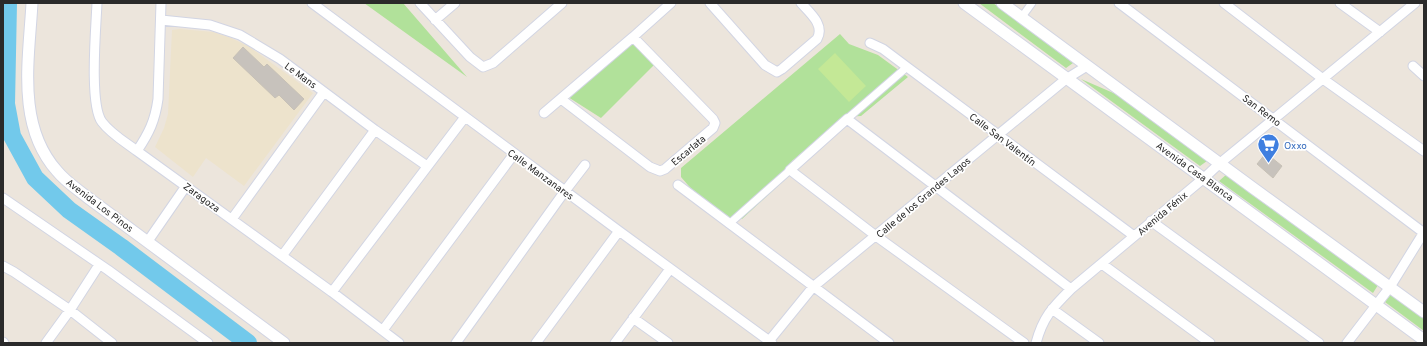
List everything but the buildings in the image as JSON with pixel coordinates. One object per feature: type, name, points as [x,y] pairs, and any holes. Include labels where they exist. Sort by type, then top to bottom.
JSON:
[{"type":"street","name":"Avenida Los Pinos","points":[[32,3],[28,104],[32,123],[39,143],[56,171],[70,184],[284,343]]},
{"type":"street","name":"Zaragoza","points":[[97,3],[94,85],[97,111],[101,121],[107,128],[332,292],[399,343]]},
{"type":"street","points":[[137,151],[149,133],[156,112],[158,99],[161,3]]},
{"type":"street","name":"Calle Manzanares","points":[[312,3],[618,231],[771,342]]},
{"type":"street","points":[[420,3],[470,58],[484,67],[493,63],[562,3]]},
{"type":"street","points":[[435,20],[455,3]]},
{"type":"street","points":[[544,113],[671,3]]},
{"type":"street","points":[[710,3],[766,65],[777,72],[817,39],[820,34],[818,23],[801,3]]},
{"type":"street","name":"Avenida Casa Blanca","points":[[964,3],[1424,340]]},
{"type":"street","name":"Avenida Casa Blanca","points":[[1002,3],[1219,164],[1424,312]]},
{"type":"street","points":[[1021,18],[1032,3]]},
{"type":"street","name":"San Remo","points":[[1119,3],[1424,232]]},
{"type":"street","points":[[1224,3],[1323,79],[1424,151]]},
{"type":"street","points":[[1340,3],[1380,32]]},
{"type":"street","name":"Avenida Fénix","points":[[1036,343],[1040,328],[1052,309],[1071,289],[1219,164],[1415,3]]},
{"type":"street","name":"Le Mans","points":[[161,20],[210,24],[240,35],[280,60],[375,130],[427,166]]},
{"type":"street","name":"Escarlata","points":[[561,99],[650,167],[660,171],[665,169],[713,128],[715,124],[713,119],[633,37]]},
{"type":"street","name":"Calle San Valentín","points":[[870,43],[883,49],[1134,236]]},
{"type":"street","name":"Calle de los Grandes Lagos","points":[[771,342],[813,287],[1066,79],[1088,66]]},
{"type":"street","points":[[1413,66],[1424,76]]},
{"type":"street","points":[[729,224],[907,67]]},
{"type":"street","points":[[232,219],[324,92]]},
{"type":"street","points":[[332,292],[465,117]]},
{"type":"street","points":[[847,119],[1071,289]]},
{"type":"street","points":[[282,256],[375,130]]},
{"type":"street","points":[[383,330],[514,154]]},
{"type":"street","points":[[456,343],[585,165]]},
{"type":"street","points":[[790,170],[876,236],[1024,343]]},
{"type":"street","points":[[678,185],[888,343]]},
{"type":"street","points":[[148,241],[186,186]]},
{"type":"street","points":[[3,198],[208,343]]},
{"type":"street","points":[[1151,221],[1318,343]]},
{"type":"street","points":[[536,343],[618,231]]},
{"type":"street","points":[[1347,343],[1390,287],[1424,232]]},
{"type":"street","points":[[1102,264],[1210,343]]},
{"type":"street","points":[[46,343],[70,310],[99,265]]},
{"type":"street","points":[[3,266],[70,310],[112,343]]},
{"type":"street","points":[[615,343],[670,269]]},
{"type":"street","points":[[1052,309],[1099,343]]},
{"type":"street","points":[[633,318],[668,343]]},
{"type":"shaded area","points":[[180,29],[213,32],[248,46],[313,93],[244,186],[206,158],[193,177],[155,147],[164,128],[168,114],[172,30]]},
{"type":"green space","points":[[364,3],[403,3],[467,77]]},
{"type":"green space","points":[[979,3],[993,3],[1073,63],[1066,68]]},
{"type":"green space","points":[[840,34],[849,44],[878,55],[908,77],[861,116],[844,117],[792,161],[790,175],[742,219],[725,217],[701,200],[681,177],[681,168]]},
{"type":"green space","points":[[633,42],[655,64],[601,118],[568,97]]},
{"type":"green space","points":[[835,53],[866,86],[849,102],[818,69]]},
{"type":"green space","points":[[1081,79],[1118,95],[1207,161],[1200,166]]},
{"type":"green space","points":[[1227,174],[1378,285],[1373,293],[1219,181]]},
{"type":"green space","points":[[1391,294],[1424,318],[1424,331],[1385,302]]},
{"type":"waterway","points":[[8,3],[6,104],[12,136],[35,178],[69,210],[121,247],[248,343]]},
{"type":"place","name":"Oxxo","points":[[1269,164]]}]
